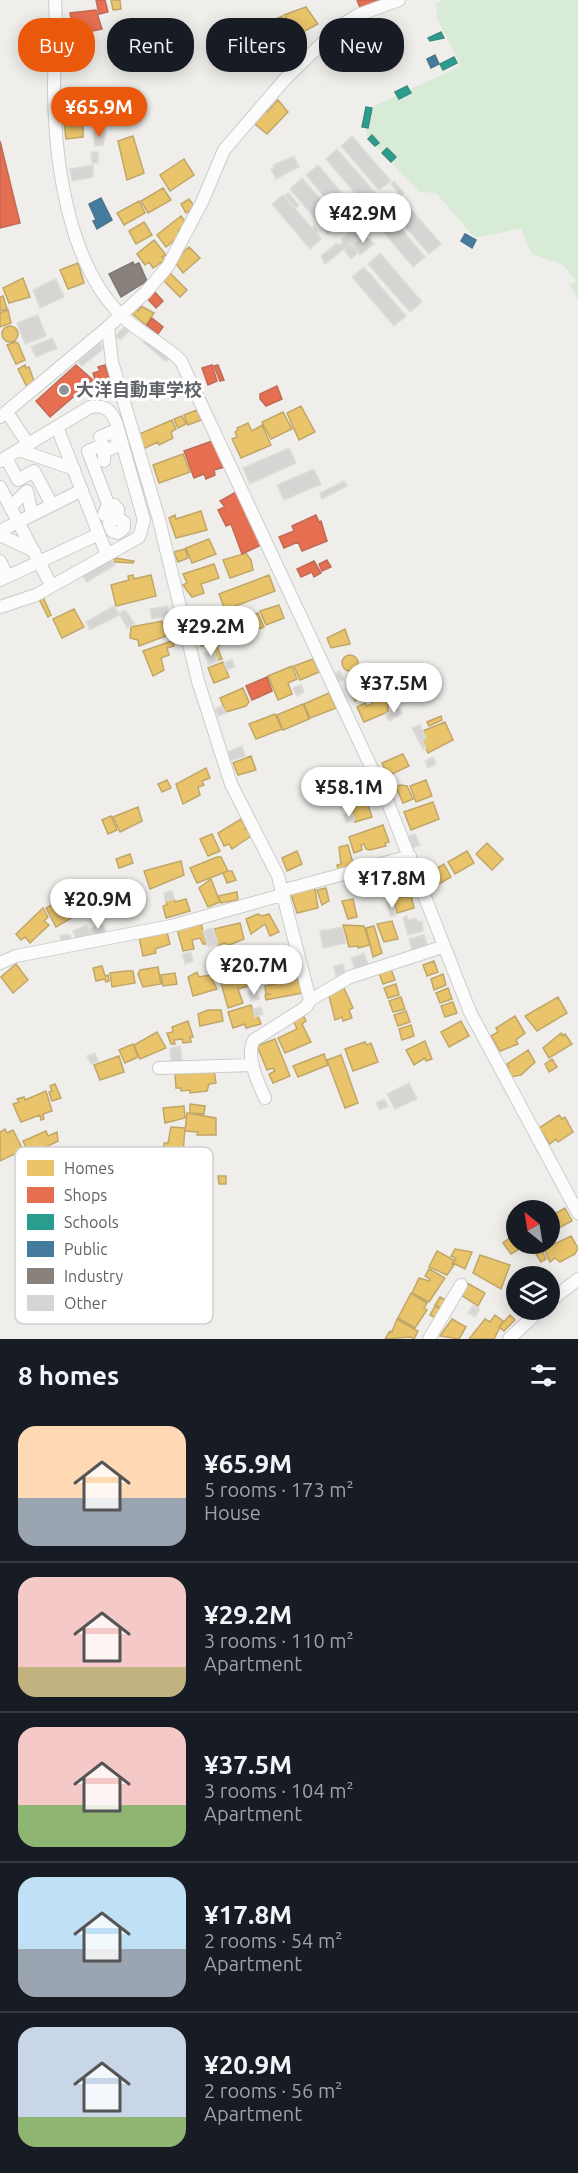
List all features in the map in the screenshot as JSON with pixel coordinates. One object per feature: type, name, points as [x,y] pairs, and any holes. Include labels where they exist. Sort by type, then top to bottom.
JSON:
[{"type":"street","points":[[55,0],[54,92],[66,204],[89,269],[97,286],[120,315],[168,347],[181,361],[330,676],[410,856],[442,947],[485,1042],[578,1213]]},
{"type":"street","points":[[74,469],[24,447],[3,414],[108,327],[168,266],[202,202],[224,150],[286,78],[339,27],[358,15],[399,0]]},
{"type":"street","points":[[108,327],[112,362],[158,516],[198,681],[231,784],[269,856],[282,893],[310,1000]]},
{"type":"street","points":[[0,607],[36,595],[139,537],[144,520],[110,411],[101,406],[90,407],[3,460],[18,480],[34,471],[52,505]]},
{"type":"street","points":[[57,427],[107,555]]},
{"type":"street","points":[[104,461],[104,452],[118,445],[119,439],[114,432],[100,437],[103,445],[88,451],[108,504],[104,514],[108,519],[113,518]]},
{"type":"street","points":[[0,487],[51,585]]},
{"type":"street","points":[[36,556],[0,533],[32,514],[82,490]]},
{"type":"street","points":[[10,507],[27,491],[32,514]]},
{"type":"street","points":[[0,561],[4,578],[36,556],[99,534]]},
{"type":"street","points":[[0,963],[16,956],[171,926],[410,856]]},
{"type":"street","points":[[265,1098],[253,1065],[251,1046],[254,1040],[306,1007],[310,1000],[350,977],[442,947]]},
{"type":"street","points":[[159,1068],[253,1065]]},
{"type":"street","points":[[560,1293],[578,1279]]},
{"type":"street","points":[[429,1339],[461,1286]]},
{"type":"street","points":[[509,1339],[529,1320]]},
{"type":"green space","points":[[443,0],[578,0],[578,301],[570,285],[576,281],[563,265],[532,254],[521,228],[475,238],[436,193],[420,192],[368,138],[366,120],[369,112],[376,105],[461,66],[437,19],[436,3]]},
{"type":"building: Homes","points":[[111,0],[120,0],[121,9],[113,10]]},
{"type":"building: Homes","points":[[306,7],[318,24],[307,30],[307,18],[286,18],[284,15]]},
{"type":"building: Homes","points":[[278,100],[288,112],[267,134],[255,124],[264,110],[267,112]]},
{"type":"building: Homes","points":[[93,104],[95,121],[83,122],[83,137],[66,139],[62,105]]},
{"type":"building: Homes","points":[[133,136],[144,173],[127,180],[118,141]]},
{"type":"building: Homes","points":[[184,159],[194,175],[170,191],[160,175]]},
{"type":"building: Homes","points":[[163,188],[171,200],[148,213],[141,201]]},
{"type":"building: Homes","points":[[189,199],[195,207],[186,213],[181,204]]},
{"type":"building: Homes","points":[[139,201],[145,213],[124,225],[117,213]]},
{"type":"building: Homes","points":[[181,216],[187,224],[178,231],[181,235],[166,247],[157,235]]},
{"type":"building: Homes","points":[[144,222],[152,235],[136,244],[129,231]]},
{"type":"building: Homes","points":[[154,240],[166,255],[162,257],[165,260],[153,268],[149,262],[145,265],[137,254]]},
{"type":"building: Homes","points":[[189,247],[200,258],[183,273],[174,261]]},
{"type":"building: Homes","points":[[78,263],[84,283],[68,289],[60,270]]},
{"type":"building: Homes","points":[[169,272],[187,290],[180,297],[162,279]]},
{"type":"building: Homes","points":[[23,278],[30,297],[9,303],[3,288]]},
{"type":"building: Homes","points":[[3,296],[7,309],[0,311],[0,297]]},
{"type":"building: Homes","points":[[141,306],[154,313],[146,325],[130,312],[134,308],[138,311]]},
{"type":"building: Homes","points":[[8,310],[11,323],[0,327],[0,313]]},
{"type":"building: Homes","points":[[10,326],[18,334],[10,342],[2,334]]},
{"type":"building: Homes","points":[[18,343],[25,360],[16,364],[7,345]]},
{"type":"building: Homes","points":[[25,365],[26,368],[29,367],[35,384],[27,387],[18,369]]},
{"type":"building: Homes","points":[[301,406],[315,432],[299,440],[287,413]]},
{"type":"building: Homes","points":[[197,410],[201,420],[188,425],[184,415]]},
{"type":"building: Homes","points":[[283,412],[292,429],[271,439],[262,422]]},
{"type":"building: Homes","points":[[182,416],[186,424],[178,428],[174,419]]},
{"type":"building: Homes","points":[[172,420],[176,429],[171,432],[173,438],[159,445],[158,442],[145,448],[137,435]]},
{"type":"building: Homes","points":[[248,423],[252,431],[262,425],[271,445],[241,458],[232,439],[237,437],[235,432],[237,428]]},
{"type":"building: Homes","points":[[183,454],[190,472],[159,483],[153,465]]},
{"type":"building: Homes","points":[[201,511],[207,530],[176,538],[169,518],[175,515],[176,519]]},
{"type":"building: Homes","points":[[209,539],[216,554],[192,563],[186,548]]},
{"type":"building: Homes","points":[[185,549],[188,558],[178,562],[174,552]]},
{"type":"building: Homes","points":[[246,553],[251,560],[253,570],[230,578],[223,560]]},
{"type":"building: Homes","points":[[115,558],[134,561],[133,563],[114,562]]},
{"type":"building: Homes","points":[[214,564],[219,578],[201,584],[204,593],[192,597],[183,585],[187,583],[183,574]]},
{"type":"building: Homes","points":[[133,575],[134,579],[151,575],[156,596],[116,606],[111,585],[129,580],[128,576]]},
{"type":"building: Homes","points":[[269,575],[275,591],[225,610],[219,594]]},
{"type":"building: Homes","points":[[43,597],[51,615],[48,617],[39,599]]},
{"type":"building: Homes","points":[[279,605],[284,618],[266,625],[260,611]]},
{"type":"building: Homes","points":[[74,609],[84,627],[62,638],[53,619]]},
{"type":"building: Homes","points":[[258,613],[264,627],[244,634],[238,621]]},
{"type":"building: Homes","points":[[162,621],[166,636],[139,646],[138,640],[130,638],[131,627]]},
{"type":"building: Homes","points":[[236,622],[242,636],[217,646],[222,659],[218,660],[212,645],[201,646],[199,636]]},
{"type":"building: Homes","points":[[345,629],[350,644],[331,648],[327,638]]},
{"type":"building: Homes","points":[[172,641],[174,646],[167,648],[169,655],[161,658],[164,670],[153,676],[143,651]]},
{"type":"building: Homes","points":[[350,655],[356,657],[358,663],[356,669],[350,671],[344,669],[342,663],[344,657]]},
{"type":"building: Homes","points":[[313,659],[319,672],[300,680],[294,666]]},
{"type":"building: Homes","points":[[223,662],[229,677],[214,683],[208,668]]},
{"type":"building: Homes","points":[[292,666],[297,679],[288,683],[292,694],[278,700],[268,676]]},
{"type":"building: Homes","points":[[383,666],[386,673],[380,677],[376,669]]},
{"type":"building: Homes","points":[[374,671],[378,680],[372,683],[374,689],[355,701],[347,685]]},
{"type":"building: Homes","points":[[243,688],[249,702],[246,706],[226,712],[220,698]]},
{"type":"building: Homes","points":[[329,693],[336,708],[310,718],[304,704]]},
{"type":"building: Homes","points":[[385,695],[388,712],[364,722],[357,707],[365,703],[367,706],[372,704],[372,699]]},
{"type":"building: Homes","points":[[303,704],[309,719],[283,730],[277,715]]},
{"type":"building: Homes","points":[[275,714],[282,729],[256,739],[249,724]]},
{"type":"building: Homes","points":[[441,716],[442,720],[429,726],[427,722]]},
{"type":"building: Homes","points":[[445,722],[453,740],[428,753],[422,740],[426,738],[423,731]]},
{"type":"building: Homes","points":[[403,754],[409,766],[388,776],[382,763]]},
{"type":"building: Homes","points":[[251,756],[256,770],[238,775],[233,763]]},
{"type":"building: Homes","points":[[206,768],[210,778],[202,781],[204,785],[198,787],[200,795],[183,804],[176,784]]},
{"type":"building: Homes","points":[[167,780],[171,788],[162,792],[158,784]]},
{"type":"building: Homes","points":[[426,780],[432,796],[416,802],[410,786]]},
{"type":"building: Homes","points":[[407,786],[413,799],[403,803],[396,787]]},
{"type":"building: Homes","points":[[367,802],[372,817],[355,822],[351,807]]},
{"type":"building: Homes","points":[[433,802],[439,819],[411,830],[404,812]]},
{"type":"building: Homes","points":[[138,807],[142,821],[120,832],[113,817]]},
{"type":"building: Homes","points":[[111,816],[117,830],[108,834],[102,820]]},
{"type":"building: Homes","points":[[241,819],[246,828],[244,829],[247,829],[251,836],[232,849],[229,844],[224,846],[218,833]]},
{"type":"building: Homes","points":[[383,825],[389,842],[385,843],[386,846],[370,850],[366,849],[364,844],[361,845],[362,850],[354,853],[349,837]]},
{"type":"building: Homes","points":[[212,834],[220,851],[208,856],[200,839]]},
{"type":"building: Homes","points":[[487,843],[503,859],[492,870],[476,854]]},
{"type":"building: Homes","points":[[348,845],[355,871],[339,874],[337,865],[341,864],[339,847]]},
{"type":"building: Homes","points":[[297,851],[302,864],[287,871],[282,858]]},
{"type":"building: Homes","points":[[467,851],[474,863],[455,874],[448,862]]},
{"type":"building: Homes","points":[[130,854],[133,863],[119,868],[116,859]]},
{"type":"building: Homes","points":[[221,857],[228,871],[197,883],[190,868]]},
{"type":"building: Homes","points":[[181,861],[184,875],[150,889],[144,871]]},
{"type":"building: Homes","points":[[444,864],[451,877],[432,888],[424,876]]},
{"type":"building: Homes","points":[[402,868],[405,881],[388,885],[385,872]]},
{"type":"building: Homes","points":[[232,871],[236,880],[227,883],[223,873]]},
{"type":"building: Homes","points":[[384,872],[390,891],[386,892],[382,890],[379,873]]},
{"type":"building: Homes","points":[[211,879],[220,902],[208,907],[199,888]]},
{"type":"building: Homes","points":[[103,883],[110,898],[96,908],[95,904],[89,907],[91,910],[83,914],[78,895]]},
{"type":"building: Homes","points":[[326,888],[329,901],[322,905],[317,890]]},
{"type":"building: Homes","points":[[315,889],[318,908],[297,913],[291,894]]},
{"type":"building: Homes","points":[[237,892],[238,900],[221,903],[218,896]]},
{"type":"building: Homes","points":[[411,895],[414,908],[397,913],[393,899]]},
{"type":"building: Homes","points":[[74,899],[80,913],[56,927],[46,908],[60,901],[61,905]]},
{"type":"building: Homes","points":[[174,899],[175,902],[186,899],[190,911],[166,918],[163,906],[167,905],[166,901]]},
{"type":"building: Homes","points":[[353,899],[357,917],[348,919],[342,901]]},
{"type":"building: Homes","points":[[43,908],[48,917],[44,921],[49,925],[30,943],[25,937],[21,940],[16,934]]},
{"type":"building: Homes","points":[[258,914],[262,916],[269,914],[279,932],[270,936],[265,924],[251,934],[246,919]]},
{"type":"building: Homes","points":[[392,921],[398,939],[384,942],[377,924]]},
{"type":"building: Homes","points":[[201,923],[206,944],[203,944],[200,938],[192,940],[194,949],[183,951],[177,929]]},
{"type":"building: Homes","points":[[240,923],[244,939],[227,946],[226,943],[218,945],[214,929]]},
{"type":"building: Homes","points":[[343,925],[364,926],[370,945],[358,948],[358,946],[349,947]]},
{"type":"building: Homes","points":[[374,926],[382,953],[373,957],[366,928]]},
{"type":"building: Homes","points":[[167,932],[170,944],[155,949],[156,953],[143,956],[139,937]]},
{"type":"building: Homes","points":[[434,961],[438,972],[427,976],[423,965]]},
{"type":"building: Homes","points":[[16,964],[28,980],[13,993],[1,977]]},
{"type":"building: Homes","points":[[102,966],[109,981],[106,982],[105,979],[96,981],[93,968]]},
{"type":"building: Homes","points":[[158,967],[161,984],[143,987],[138,974],[140,970]]},
{"type":"building: Homes","points":[[391,969],[395,980],[383,984],[379,973]]},
{"type":"building: Homes","points":[[133,971],[135,983],[112,987],[110,973]]},
{"type":"building: Homes","points":[[197,972],[199,977],[210,975],[217,989],[193,996],[188,977]]},
{"type":"building: Homes","points":[[175,973],[177,984],[163,986],[161,975]]},
{"type":"building: Homes","points":[[443,974],[446,985],[434,990],[431,979]]},
{"type":"building: Homes","points":[[296,975],[303,993],[266,1000],[265,995],[271,994],[266,994],[265,986],[275,984],[274,980]]},
{"type":"building: Homes","points":[[245,976],[249,986],[238,989],[243,1003],[228,1008],[221,983]]},
{"type":"building: Homes","points":[[396,984],[399,995],[388,998],[384,988]]},
{"type":"building: Homes","points":[[344,988],[353,1008],[349,1010],[352,1018],[343,1021],[342,1017],[335,1020],[329,996]]},
{"type":"building: Homes","points":[[448,988],[452,999],[440,1003],[436,993]]},
{"type":"building: Homes","points":[[401,997],[405,1009],[393,1012],[389,1001]]},
{"type":"building: Homes","points":[[558,997],[567,1013],[537,1031],[525,1016]]},
{"type":"building: Homes","points":[[453,1002],[457,1013],[445,1017],[441,1006]]},
{"type":"building: Homes","points":[[251,1005],[255,1017],[258,1016],[261,1024],[246,1028],[245,1024],[233,1028],[228,1012]]},
{"type":"building: Homes","points":[[208,1010],[221,1010],[223,1021],[200,1026],[198,1014]]},
{"type":"building: Homes","points":[[406,1011],[410,1022],[398,1026],[394,1015]]},
{"type":"building: Homes","points":[[303,1015],[306,1021],[302,1024],[311,1042],[285,1053],[278,1038],[297,1029],[293,1020]]},
{"type":"building: Homes","points":[[515,1016],[525,1033],[516,1040],[518,1044],[500,1051],[491,1036],[498,1032],[496,1028]]},
{"type":"building: Homes","points":[[188,1021],[193,1037],[190,1037],[191,1042],[183,1043],[182,1039],[174,1040],[175,1044],[171,1044],[167,1033],[173,1032],[172,1027]]},
{"type":"building: Homes","points":[[461,1021],[469,1036],[449,1047],[441,1032]]},
{"type":"building: Homes","points":[[411,1025],[414,1036],[402,1040],[399,1029]]},
{"type":"building: Homes","points":[[157,1032],[166,1048],[140,1059],[134,1045]]},
{"type":"building: Homes","points":[[561,1033],[563,1036],[565,1034],[572,1044],[549,1058],[543,1048]]},
{"type":"building: Homes","points":[[275,1039],[290,1076],[273,1083],[269,1074],[275,1071],[273,1068],[267,1070],[257,1046]]},
{"type":"building: Homes","points":[[425,1041],[432,1059],[426,1061],[425,1058],[414,1065],[406,1050]]},
{"type":"building: Homes","points":[[365,1042],[367,1045],[371,1043],[378,1062],[353,1071],[345,1049]]},
{"type":"building: Homes","points":[[133,1044],[138,1057],[125,1063],[119,1050]]},
{"type":"building: Homes","points":[[528,1050],[535,1062],[521,1075],[510,1077],[505,1069],[509,1067],[507,1064]]},
{"type":"building: Homes","points":[[324,1054],[328,1065],[298,1077],[293,1066]]},
{"type":"building: Homes","points":[[341,1055],[358,1103],[345,1108],[327,1060]]},
{"type":"building: Homes","points":[[119,1056],[124,1072],[100,1080],[94,1065]]},
{"type":"building: Homes","points":[[552,1059],[557,1067],[549,1072],[545,1064]]},
{"type":"building: Homes","points":[[214,1070],[216,1083],[209,1084],[207,1091],[190,1093],[190,1090],[181,1091],[181,1088],[176,1088],[175,1074]]},
{"type":"building: Homes","points":[[55,1084],[61,1098],[52,1101],[50,1086]]},
{"type":"building: Homes","points":[[46,1091],[52,1111],[43,1114],[44,1119],[41,1120],[40,1115],[21,1122],[13,1104],[19,1102],[17,1099],[24,1097],[25,1100]]},
{"type":"building: Homes","points":[[190,1104],[205,1106],[204,1114],[190,1113]]},
{"type":"building: Homes","points":[[184,1106],[185,1118],[165,1123],[163,1108]]},
{"type":"building: Homes","points":[[187,1113],[216,1118],[216,1135],[197,1135],[198,1132],[185,1131]]},
{"type":"building: Homes","points":[[559,1115],[562,1119],[565,1117],[573,1132],[558,1142],[556,1139],[550,1144],[539,1128]]},
{"type":"building: Homes","points":[[171,1127],[185,1128],[183,1147],[164,1147],[164,1143],[168,1143]]},
{"type":"building: Homes","points":[[5,1129],[7,1133],[13,1130],[22,1147],[15,1147],[15,1154],[0,1161],[0,1132]]},
{"type":"building: Homes","points":[[46,1131],[48,1136],[57,1132],[58,1141],[46,1147],[26,1147],[23,1141]]},
{"type":"building: Homes","points":[[218,1176],[226,1176],[226,1184],[219,1184]]},
{"type":"building: Homes","points":[[565,1208],[572,1221],[560,1227],[560,1211]]},
{"type":"building: Homes","points":[[571,1236],[578,1248],[575,1254],[560,1262],[555,1258],[550,1262],[546,1254],[560,1254],[560,1241]]},
{"type":"building: Homes","points":[[455,1249],[472,1252],[465,1269],[453,1263],[456,1258],[451,1256]]},
{"type":"building: Homes","points":[[437,1251],[454,1260],[452,1264],[454,1265],[447,1275],[429,1267]]},
{"type":"building: Homes","points":[[536,1254],[544,1254],[546,1259],[541,1262]]},
{"type":"building: Homes","points":[[480,1255],[510,1265],[506,1266],[506,1276],[501,1289],[473,1273]]},
{"type":"building: Homes","points":[[429,1269],[445,1278],[429,1302],[412,1293],[419,1278],[429,1281],[430,1279],[425,1276]]},
{"type":"building: Homes","points":[[467,1283],[485,1293],[478,1306],[461,1295]]},
{"type":"building: Homes","points":[[411,1293],[427,1303],[424,1308],[427,1310],[415,1328],[398,1318]]},
{"type":"building: Homes","points":[[440,1297],[449,1302],[445,1310],[435,1305]]},
{"type":"building: Homes","points":[[435,1306],[444,1311],[439,1320],[430,1315]]},
{"type":"building: Homes","points":[[495,1315],[503,1321],[494,1339],[469,1339],[485,1319],[490,1322]]},
{"type":"building: Homes","points":[[397,1319],[418,1331],[414,1339],[411,1337],[385,1339],[390,1331],[392,1332]]},
{"type":"building: Homes","points":[[452,1319],[466,1327],[459,1339],[440,1336]]},
{"type":"building: Homes","points":[[506,1319],[515,1320],[504,1331],[499,1327]]},
{"type":"building: Shops","points":[[96,0],[105,0],[108,12],[99,14]]},
{"type":"building: Shops","points":[[357,0],[383,0],[361,10]]},
{"type":"building: Shops","points":[[96,10],[102,29],[95,30],[95,18],[71,18],[70,13]]},
{"type":"building: Shops","points":[[0,141],[20,223],[0,228]]},
{"type":"building: Shops","points":[[152,289],[163,301],[156,308],[145,296]]},
{"type":"building: Shops","points":[[152,318],[163,327],[158,334],[147,325]]},
{"type":"building: Shops","name":"大洋自動車学校","points":[[76,365],[93,380],[50,417],[36,401]]},
{"type":"building: Shops","points":[[105,365],[113,394],[105,396],[99,393],[93,373],[100,371],[98,367]]},
{"type":"building: Shops","points":[[212,365],[217,381],[208,385],[202,368]]},
{"type":"building: Shops","points":[[218,365],[224,380],[220,381],[214,366]]},
{"type":"building: Shops","points":[[277,386],[282,399],[266,406],[260,399],[260,394]]},
{"type":"building: Shops","points":[[215,440],[225,467],[214,470],[215,475],[206,479],[204,474],[194,478],[184,451]]},
{"type":"building: Shops","points":[[236,492],[261,545],[242,554],[231,524],[226,526],[218,510],[225,507],[220,501]]},
{"type":"building: Shops","points":[[316,515],[319,522],[321,521],[327,541],[302,551],[298,542],[284,548],[279,537],[294,531],[292,526]]},
{"type":"building: Shops","points":[[327,560],[331,567],[322,571],[319,564]]},
{"type":"building: Shops","points":[[314,561],[321,573],[314,577],[312,572],[301,577],[297,569]]},
{"type":"building: Shops","points":[[267,677],[272,691],[252,700],[246,686]]},
{"type":"building: Schools","points":[[441,32],[444,38],[430,41],[428,38]]},
{"type":"building: Schools","points":[[454,57],[457,63],[443,70],[440,64]]},
{"type":"building: Schools","points":[[407,86],[411,93],[399,99],[395,92]]},
{"type":"building: Schools","points":[[366,107],[372,108],[368,128],[362,127]]},
{"type":"building: Schools","points":[[372,135],[379,143],[375,146],[368,139]]},
{"type":"building: Schools","points":[[387,148],[396,157],[391,162],[382,153]]},
{"type":"building: Public","points":[[435,55],[439,64],[431,68],[427,59]]},
{"type":"building: Public","points":[[101,198],[112,220],[97,229],[89,204]]},
{"type":"building: Public","points":[[465,234],[476,240],[472,248],[461,241]]},
{"type":"building: Industry","points":[[133,262],[134,265],[139,263],[147,281],[121,297],[109,274]]},
{"type":"building: Other","points":[[106,130],[103,145],[95,146],[93,132]]},
{"type":"building: Other","points":[[352,136],[391,181],[379,190],[341,146]]},
{"type":"building: Other","points":[[337,149],[376,194],[364,204],[326,159]]},
{"type":"building: Other","points":[[91,152],[98,152],[98,163],[92,163]]},
{"type":"building: Other","points":[[294,156],[299,167],[276,179],[271,169],[275,167],[273,165]]},
{"type":"building: Other","points":[[93,165],[93,177],[72,181],[70,169]]},
{"type":"building: Other","points":[[318,165],[356,210],[344,220],[306,175]]},
{"type":"building: Other","points":[[302,178],[341,223],[328,234],[290,189]]},
{"type":"building: Other","points":[[394,181],[404,193],[401,196],[391,184]]},
{"type":"building: Other","points":[[288,193],[299,205],[296,208],[285,196]]},
{"type":"building: Other","points":[[283,195],[318,232],[316,233],[321,239],[310,249],[272,204]]},
{"type":"building: Other","points":[[402,199],[441,244],[429,254],[390,209]]},
{"type":"building: Other","points":[[387,212],[425,257],[413,267],[375,222]]},
{"type":"building: Other","points":[[356,226],[363,234],[325,264],[321,256],[337,243],[339,245],[343,242],[341,240]]},
{"type":"building: Other","points":[[364,234],[374,244],[360,255],[352,244]]},
{"type":"building: Other","points":[[351,244],[358,253],[351,259],[344,250]]},
{"type":"building: Other","points":[[380,253],[422,302],[410,312],[368,264]]},
{"type":"building: Other","points":[[364,267],[406,316],[394,326],[352,277]]},
{"type":"building: Other","points":[[56,279],[64,297],[40,308],[33,290]]},
{"type":"building: Other","points":[[38,315],[46,336],[25,344],[17,323]]},
{"type":"building: Other","points":[[127,325],[131,329],[120,340],[115,336]]},
{"type":"building: Other","points":[[52,338],[57,348],[36,357],[31,347]]},
{"type":"building: Other","points":[[146,339],[169,358],[166,362],[143,342]]},
{"type":"building: Other","points":[[100,343],[104,348],[82,366],[78,362]]},
{"type":"building: Other","points":[[289,448],[296,463],[250,484],[243,468]]},
{"type":"building: Other","points":[[314,469],[321,484],[284,500],[277,485]]},
{"type":"building: Other","points":[[344,481],[347,486],[322,499],[320,493]]},
{"type":"building: Other","points":[[111,558],[115,565],[87,582],[82,575]]},
{"type":"building: Other","points":[[114,606],[119,615],[90,630],[86,622]]},
{"type":"building: Other","points":[[167,606],[169,615],[152,619],[150,609]]},
{"type":"building: Other","points":[[125,610],[135,624],[127,628],[119,613]]},
{"type":"building: Other","points":[[214,650],[218,661],[209,665],[204,653]]},
{"type":"building: Other","points":[[232,659],[235,667],[227,670],[224,663]]},
{"type":"building: Other","points":[[340,671],[344,679],[337,683],[333,674]]},
{"type":"building: Other","points":[[301,685],[304,692],[297,696],[293,688]]},
{"type":"building: Other","points":[[222,706],[226,713],[218,716],[215,709]]},
{"type":"building: Other","points":[[399,708],[402,714],[389,721],[385,714]]},
{"type":"building: Other","points":[[420,725],[426,738],[422,740],[426,748],[423,749],[412,728]]},
{"type":"building: Other","points":[[242,746],[245,756],[229,761],[228,752]]},
{"type":"building: Other","points":[[433,757],[436,764],[428,768],[425,761]]},
{"type":"building: Other","points":[[352,812],[355,820],[346,823],[344,815]]},
{"type":"building: Other","points":[[415,834],[420,845],[412,848],[407,837]]},
{"type":"building: Other","points":[[172,891],[174,899],[165,901],[164,893]]},
{"type":"building: Other","points":[[393,900],[396,915],[390,917],[387,902]]},
{"type":"building: Other","points":[[407,916],[408,920],[416,918],[418,922],[422,921],[423,931],[408,935],[403,918]]},
{"type":"building: Other","points":[[102,924],[106,931],[94,937],[90,929]]},
{"type":"building: Other","points":[[87,925],[91,934],[77,940],[73,931]]},
{"type":"building: Other","points":[[342,927],[346,943],[323,948],[320,931]]},
{"type":"building: Other","points":[[213,928],[218,944],[208,947],[203,931]]},
{"type":"building: Other","points":[[60,935],[70,935],[71,941],[61,942]]},
{"type":"building: Other","points":[[424,935],[428,948],[413,953],[409,939]]},
{"type":"building: Other","points":[[250,949],[252,958],[244,961],[241,952]]},
{"type":"building: Other","points":[[191,952],[193,961],[185,964],[182,954]]},
{"type":"building: Other","points":[[364,953],[368,964],[355,969],[351,958]]},
{"type":"building: Other","points":[[343,964],[345,973],[336,976],[334,966]]},
{"type":"building: Other","points":[[256,990],[259,999],[251,1001],[248,992]]},
{"type":"building: Other","points":[[261,1007],[263,1014],[255,1017],[253,1009]]},
{"type":"building: Other","points":[[180,1046],[183,1066],[171,1062],[170,1048]]},
{"type":"building: Other","points":[[95,1053],[98,1061],[91,1064],[87,1056]]},
{"type":"building: Other","points":[[409,1083],[417,1099],[395,1109],[387,1094]]},
{"type":"building: Other","points":[[384,1099],[388,1106],[380,1110],[376,1103]]},
{"type":"building: Other","points":[[473,1305],[480,1309],[475,1317],[468,1313]]},
{"type":"place","name":"大洋自動車学校","points":[[64,390]]}]
